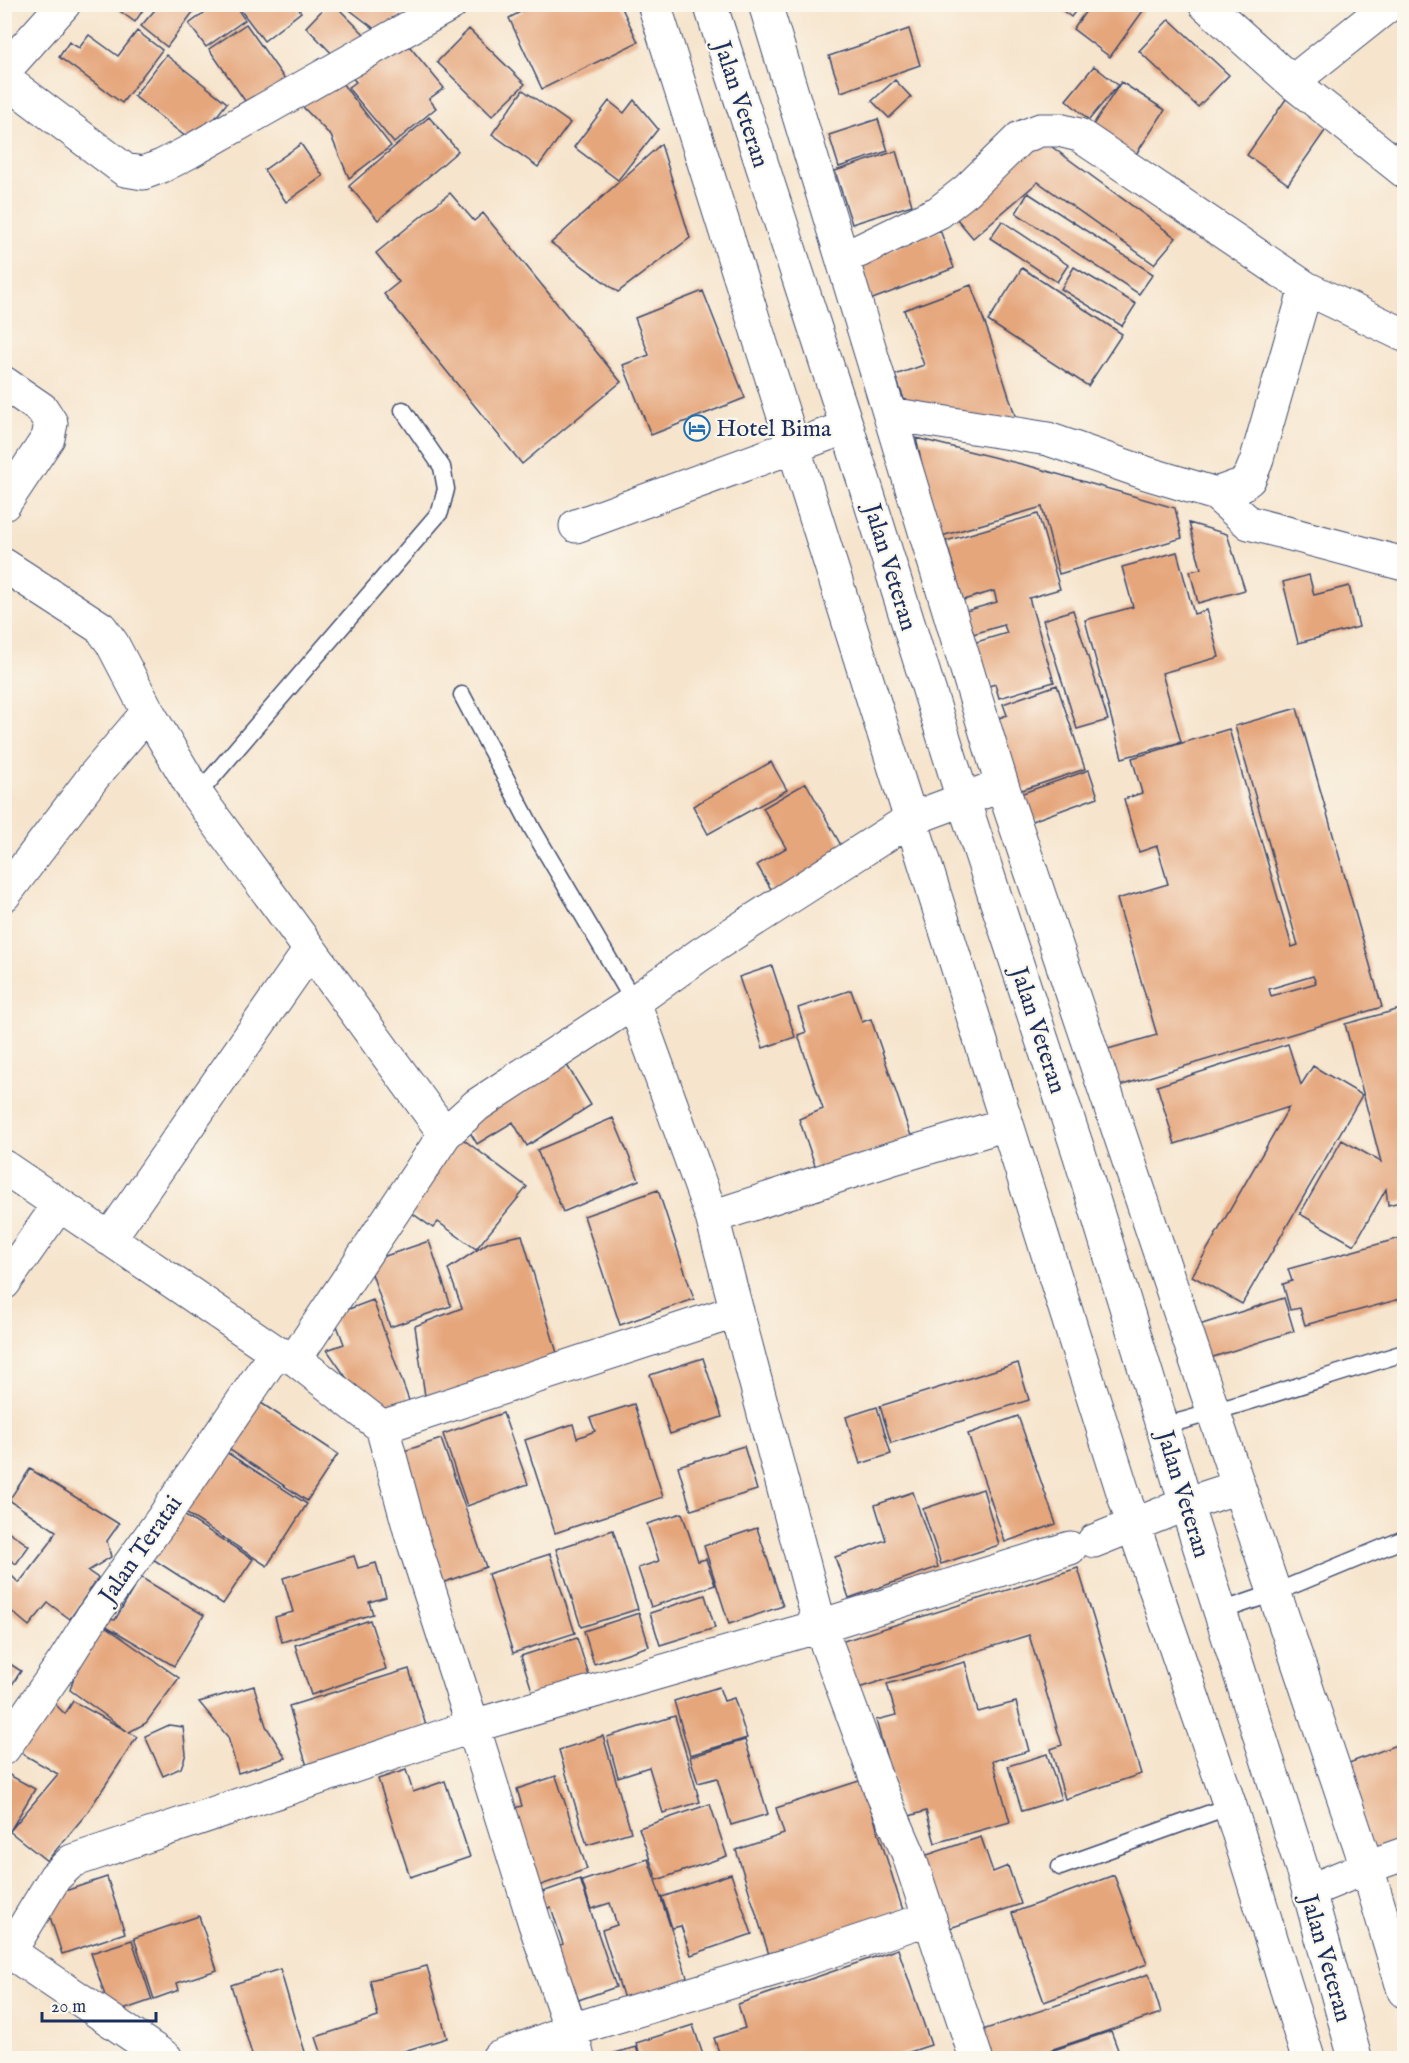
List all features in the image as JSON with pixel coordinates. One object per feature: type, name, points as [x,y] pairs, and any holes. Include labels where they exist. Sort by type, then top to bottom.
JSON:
[{"type":"street","points":[[4,71],[64,4]]},
{"type":"street","points":[[4,80],[125,170],[144,173],[189,152],[450,4]]},
{"type":"street","points":[[654,4],[1133,1524],[1230,1806],[1299,2054],[1351,2044]]},
{"type":"street","name":"Jalan Veteran","points":[[710,4],[847,427],[963,799],[1080,1156],[1186,1504],[1309,1891],[1351,2044]]},
{"type":"street","points":[[765,4],[1002,785],[1367,1867],[1404,1991]]},
{"type":"street","points":[[1205,4],[1292,82],[1404,171]]},
{"type":"street","points":[[1292,82],[1390,4]]},
{"type":"street","points":[[842,257],[939,212],[967,190],[1020,138],[1040,130],[1059,130],[1079,135],[1306,288],[1404,335]]},
{"type":"street","points":[[1216,494],[1249,479],[1259,452],[1306,288]]},
{"type":"street","points":[[4,383],[42,409],[51,423],[48,438],[4,504]]},
{"type":"street","points":[[890,414],[1048,439],[1146,473],[1216,494],[1249,523],[1404,564]]},
{"type":"street","points":[[576,526],[847,427]]},
{"type":"street","points":[[4,565],[101,628],[112,643],[148,712],[197,795],[445,1134]]},
{"type":"street","points":[[10,876],[148,712]]},
{"type":"street","name":"Jalan Teratai","points":[[4,1748],[92,1617],[161,1521],[286,1356],[445,1134],[477,1105],[634,1002],[701,954],[911,819],[1002,785]]},
{"type":"street","points":[[109,1239],[310,950]]},
{"type":"street","points":[[634,1002],[712,1217],[820,1626],[879,1786],[908,1853],[976,2058]]},
{"type":"street","points":[[712,1217],[1007,1124]]},
{"type":"street","points":[[4,1167],[286,1356],[382,1427],[411,1534],[575,2044]]},
{"type":"street","points":[[4,1283],[59,1205]]},
{"type":"street","points":[[382,1427],[737,1311]]},
{"type":"street","points":[[166,2058],[7,1949],[55,1877],[72,1860],[473,1726],[820,1626],[1082,1544],[1186,1504],[1238,1487]]},
{"type":"street","points":[[1309,1891],[1404,1854]]},
{"type":"street","points":[[498,2058],[575,2044],[788,1965],[930,1918]]},
{"type":"lane","points":[[197,795],[440,512],[446,489],[442,467],[403,410]]},
{"type":"lane","points":[[462,695],[532,830],[634,1002]]},
{"type":"lane","points":[[1162,1426],[1213,1413],[1404,1353]]},
{"type":"lane","points":[[1221,1611],[1274,1593],[1404,1539]]},
{"type":"lane","points":[[1060,1867],[1230,1806]]},
{"type":"building","points":[[110,4],[147,4],[135,22]]},
{"type":"building","points":[[160,4],[199,4],[167,47],[141,26]]},
{"type":"building","points":[[216,4],[234,4],[245,20],[206,47],[189,24]]},
{"type":"building","points":[[236,4],[295,4],[301,12],[264,41]]},
{"type":"building","points":[[328,4],[334,4],[368,38],[342,64],[306,27]]},
{"type":"building","points":[[342,4],[408,4],[384,36]]},
{"type":"building","points":[[524,4],[620,4],[638,42],[542,89],[509,18],[526,9]]},
{"type":"building","points":[[1054,4],[1081,4],[1071,17]]},
{"type":"building","points":[[1091,4],[1148,4],[1110,57],[1073,29]]},
{"type":"building","points":[[1169,19],[1229,75],[1198,107],[1139,51]]},
{"type":"building","points":[[246,24],[289,85],[252,111],[209,49]]},
{"type":"building","points":[[469,29],[525,84],[492,116],[437,62]]},
{"type":"building","points":[[909,29],[920,65],[841,92],[829,56]]},
{"type":"building","points":[[137,31],[162,50],[122,103],[59,57],[69,42],[79,48],[89,35],[118,56]]},
{"type":"building","points":[[405,41],[444,88],[429,99],[436,108],[394,143],[348,88],[356,82],[349,74]]},
{"type":"building","points":[[166,55],[227,103],[195,144],[134,96]]},
{"type":"building","points":[[1094,66],[1118,85],[1089,120],[1066,100]]},
{"type":"building","points":[[338,78],[391,146],[349,178],[331,136],[302,106]]},
{"type":"building","points":[[895,80],[911,97],[889,118],[872,101]]},
{"type":"building","points":[[1121,82],[1165,110],[1129,165],[1085,137]]},
{"type":"building","points":[[523,90],[570,123],[538,167],[492,134]]},
{"type":"building","points":[[1286,99],[1327,128],[1288,184],[1247,155]]},
{"type":"building","points":[[634,100],[658,129],[618,180],[574,147],[609,101],[624,113]]},
{"type":"building","points":[[429,117],[458,151],[378,220],[349,186]]},
{"type":"building","points":[[878,119],[888,151],[839,167],[829,135]]},
{"type":"building","points":[[1037,136],[1176,238],[1154,264],[1038,182],[973,238],[951,212]]},
{"type":"building","points":[[301,144],[323,176],[286,202],[264,170]]},
{"type":"building","points":[[661,144],[690,238],[618,292],[551,243]]},
{"type":"building","points":[[896,151],[912,205],[852,224],[835,171]]},
{"type":"building","points":[[450,193],[474,221],[483,213],[621,382],[522,464],[384,294],[399,282],[376,253]]},
{"type":"building","points":[[1028,193],[1153,274],[1139,294],[1016,213]]},
{"type":"building","points":[[1002,221],[1068,265],[1057,282],[990,238]]},
{"type":"building","points":[[940,230],[954,268],[870,300],[856,262]]},
{"type":"building","points":[[1074,267],[1136,304],[1122,326],[1061,289]]},
{"type":"building","points":[[1022,268],[1122,334],[1088,386],[988,321]]},
{"type":"building","points":[[971,285],[1020,431],[910,415],[895,375],[924,365],[904,310]]},
{"type":"building","points":[[703,291],[745,398],[651,435],[623,365],[649,355],[635,318]]},
{"type":"building","points":[[916,438],[1033,467],[1175,508],[1182,538],[1059,574],[1042,507],[938,537]]},
{"type":"building","points":[[1038,514],[1060,589],[1029,598],[1054,682],[999,698],[995,684],[986,687],[973,643],[1007,633],[1004,625],[973,634],[966,611],[997,602],[994,591],[963,600],[946,541]]},
{"type":"building","points":[[1189,523],[1227,534],[1245,590],[1198,603],[1190,571],[1201,569]]},
{"type":"building","points":[[1177,552],[1194,614],[1207,610],[1219,657],[1162,673],[1181,742],[1122,758],[1085,620],[1133,607],[1122,567]]},
{"type":"building","points":[[1309,575],[1314,595],[1349,586],[1359,627],[1298,643],[1283,582]]},
{"type":"building","points":[[1073,610],[1108,720],[1077,729],[1043,620]]},
{"type":"building","points":[[1057,685],[1085,769],[1019,791],[991,721],[1007,715],[1003,704]]},
{"type":"building","points":[[1297,708],[1382,1007],[1119,1086],[1108,1049],[1157,1035],[1117,899],[1168,884],[1157,846],[1139,852],[1124,799],[1142,793],[1132,758],[1229,729],[1292,947],[1298,945],[1235,726]],"holes":[[[1313,976],[1316,983],[1271,996],[1269,989]]]},
{"type":"building","points":[[771,762],[787,790],[708,834],[693,806]]},
{"type":"building","points":[[1089,770],[1098,797],[1029,822],[1020,794]]},
{"type":"building","points":[[806,783],[847,856],[775,896],[757,865],[786,848],[763,808]]},
{"type":"building","points":[[772,966],[795,1037],[763,1048],[739,977]]},
{"type":"building","points":[[851,990],[862,1022],[871,1019],[912,1139],[817,1171],[799,1119],[823,1109],[798,1035],[806,1032],[798,1008]]},
{"type":"building","points":[[1404,1008],[1404,1201],[1388,1205],[1386,1189],[1354,1245],[1300,1214],[1342,1140],[1381,1162],[1345,1024]]},
{"type":"building","points":[[1288,1044],[1301,1085],[1313,1066],[1362,1095],[1242,1304],[1192,1276],[1289,1107],[1175,1144],[1157,1086]]},
{"type":"building","points":[[565,1062],[591,1105],[527,1146],[513,1122],[477,1144],[465,1124]]},
{"type":"building","points":[[613,1118],[639,1180],[563,1212],[537,1150]]},
{"type":"building","points":[[456,1134],[527,1187],[476,1249],[438,1222],[433,1228],[402,1206]]},
{"type":"building","points":[[658,1190],[694,1299],[620,1325],[584,1216]]},
{"type":"building","points":[[522,1235],[560,1363],[427,1410],[415,1326],[462,1308],[448,1269],[489,1242]]},
{"type":"building","points":[[1404,1237],[1404,1298],[1305,1325],[1300,1308],[1290,1310],[1283,1284],[1292,1281],[1288,1269]]},
{"type":"building","points":[[429,1241],[451,1306],[390,1327],[368,1262]]},
{"type":"building","points":[[1284,1298],[1294,1331],[1207,1359],[1196,1326]]},
{"type":"building","points":[[373,1300],[411,1406],[375,1419],[327,1350],[344,1344],[333,1315]]},
{"type":"building","points":[[703,1358],[722,1417],[670,1434],[650,1375]]},
{"type":"building","points":[[1018,1363],[1029,1400],[891,1443],[880,1406]]},
{"type":"building","points":[[249,1395],[338,1454],[307,1501],[218,1442]]},
{"type":"building","points":[[634,1404],[663,1497],[555,1533],[525,1440],[573,1424],[577,1438],[595,1431],[590,1418]]},
{"type":"building","points":[[877,1407],[891,1454],[860,1464],[846,1417]]},
{"type":"building","points":[[503,1413],[528,1484],[467,1506],[443,1434]]},
{"type":"building","points":[[1018,1416],[1056,1524],[1005,1542],[968,1434]]},
{"type":"building","points":[[441,1439],[486,1567],[431,1587],[392,1455]]},
{"type":"building","points":[[744,1446],[757,1490],[691,1510],[678,1466]]},
{"type":"building","points":[[226,1452],[307,1504],[267,1566],[175,1506]]},
{"type":"building","points":[[30,1469],[119,1524],[107,1541],[111,1557],[88,1571],[98,1578],[70,1619],[48,1603],[29,1626],[4,1605],[4,1568],[19,1583],[50,1543],[56,1531],[9,1500]]},
{"type":"building","points":[[983,1489],[999,1545],[941,1564],[923,1509]]},
{"type":"building","points":[[913,1492],[938,1567],[849,1598],[835,1557],[886,1540],[875,1505]]},
{"type":"building","points":[[682,1513],[698,1561],[706,1559],[715,1585],[651,1607],[638,1568],[659,1561],[647,1524]]},
{"type":"building","points":[[182,1514],[253,1559],[223,1604],[145,1554]]},
{"type":"building","points":[[4,1528],[29,1546],[16,1564],[4,1555]]},
{"type":"building","points":[[757,1528],[783,1606],[729,1624],[704,1546]]},
{"type":"building","points":[[613,1530],[638,1609],[581,1627],[556,1549]]},
{"type":"building","points":[[550,1554],[575,1633],[513,1653],[488,1574]]},
{"type":"building","points":[[354,1556],[358,1568],[376,1563],[386,1597],[369,1602],[373,1614],[282,1642],[275,1617],[293,1612],[283,1578]]},
{"type":"building","points":[[1078,1568],[1141,1774],[1065,1799],[1051,1749],[1062,1745],[1029,1635],[852,1690],[837,1643]]},
{"type":"building","points":[[140,1577],[204,1615],[174,1666],[96,1620],[179,1678],[146,1723],[129,1732],[137,1737],[87,1813],[47,1861],[4,1827],[4,1772],[35,1789],[10,1831],[58,1774],[21,1753],[51,1700],[65,1714],[73,1701],[127,1731],[70,1690],[92,1617],[115,1620]]},
{"type":"building","points":[[705,1595],[715,1628],[660,1645],[650,1613]]},
{"type":"building","points":[[639,1613],[649,1646],[594,1664],[584,1631]]},
{"type":"building","points":[[370,1620],[386,1669],[311,1695],[295,1645]]},
{"type":"building","points":[[577,1638],[591,1682],[535,1700],[521,1656]]},
{"type":"building","points":[[4,1660],[21,1671],[4,1697]]},
{"type":"building","points":[[965,1662],[978,1712],[1016,1702],[1029,1751],[993,1761],[1010,1822],[935,1843],[926,1811],[903,1818],[876,1720],[896,1715],[887,1684]]},
{"type":"building","points":[[409,1669],[429,1736],[309,1773],[289,1706]]},
{"type":"building","points":[[254,1686],[266,1726],[286,1758],[238,1773],[228,1737],[199,1702]]},
{"type":"building","points":[[719,1687],[724,1701],[734,1698],[747,1738],[690,1755],[674,1701]]},
{"type":"building","points":[[675,1716],[700,1802],[663,1813],[649,1767],[618,1777],[607,1737]]},
{"type":"building","points":[[169,1725],[183,1727],[186,1754],[181,1768],[163,1776],[145,1736]]},
{"type":"building","points":[[603,1736],[631,1832],[587,1845],[559,1750]]},
{"type":"building","points":[[745,1740],[768,1814],[731,1825],[717,1778],[698,1783],[690,1757]]},
{"type":"building","points":[[1404,1742],[1404,1838],[1368,1852],[1336,1768]]},
{"type":"building","points":[[1047,1754],[1061,1799],[1022,1811],[1008,1766]]},
{"type":"building","points":[[406,1770],[413,1792],[445,1781],[470,1857],[410,1877],[378,1779]]},
{"type":"building","points":[[556,1776],[587,1869],[527,1890],[514,1808],[522,1806],[517,1789]]},
{"type":"building","points":[[862,1780],[906,1920],[772,1964],[736,1850],[784,1834],[776,1808]]},
{"type":"building","points":[[710,1804],[727,1856],[657,1880],[639,1828]]},
{"type":"building","points":[[981,1837],[993,1872],[1008,1866],[1021,1904],[938,1932],[915,1859]]},
{"type":"building","points":[[648,1859],[689,1983],[626,2005],[602,1930],[617,1925],[610,1903],[591,1909],[582,1881]]},
{"type":"building","points":[[731,1874],[752,1934],[691,1955],[681,1926],[672,1928],[662,1897]]},
{"type":"building","points":[[1114,1875],[1147,1964],[1044,2002],[1012,1913]]},
{"type":"building","points":[[107,1877],[125,1933],[62,1954],[44,1898]]},
{"type":"building","points":[[580,1879],[616,1987],[564,2005],[546,1950],[563,1944],[551,1907],[533,1914],[528,1897]]},
{"type":"building","points":[[199,1916],[217,1970],[177,1983],[179,1990],[154,1999],[134,1938]]},
{"type":"building","points":[[132,1940],[152,2000],[111,2014],[91,1953]]},
{"type":"building","points":[[898,1949],[931,2045],[891,2058],[721,2058],[714,2038],[745,2028],[738,2004]]},
{"type":"building","points":[[427,1966],[447,2038],[381,2058],[323,2058],[316,2037],[378,2017],[370,1980]]},
{"type":"building","points":[[280,1969],[307,2058],[253,2058],[231,1985]]},
{"type":"building","points":[[1149,1974],[1161,2013],[1026,2058],[980,2058],[971,2034]]},
{"type":"building","points":[[693,2025],[704,2058],[641,2058],[636,2043]]},
{"type":"building","points":[[1111,2031],[1121,2058],[1030,2058]]},
{"type":"building","points":[[636,2047],[640,2058],[598,2058]]},
{"type":"place","name":"Hotel Bima","points":[[697,428]]}]
